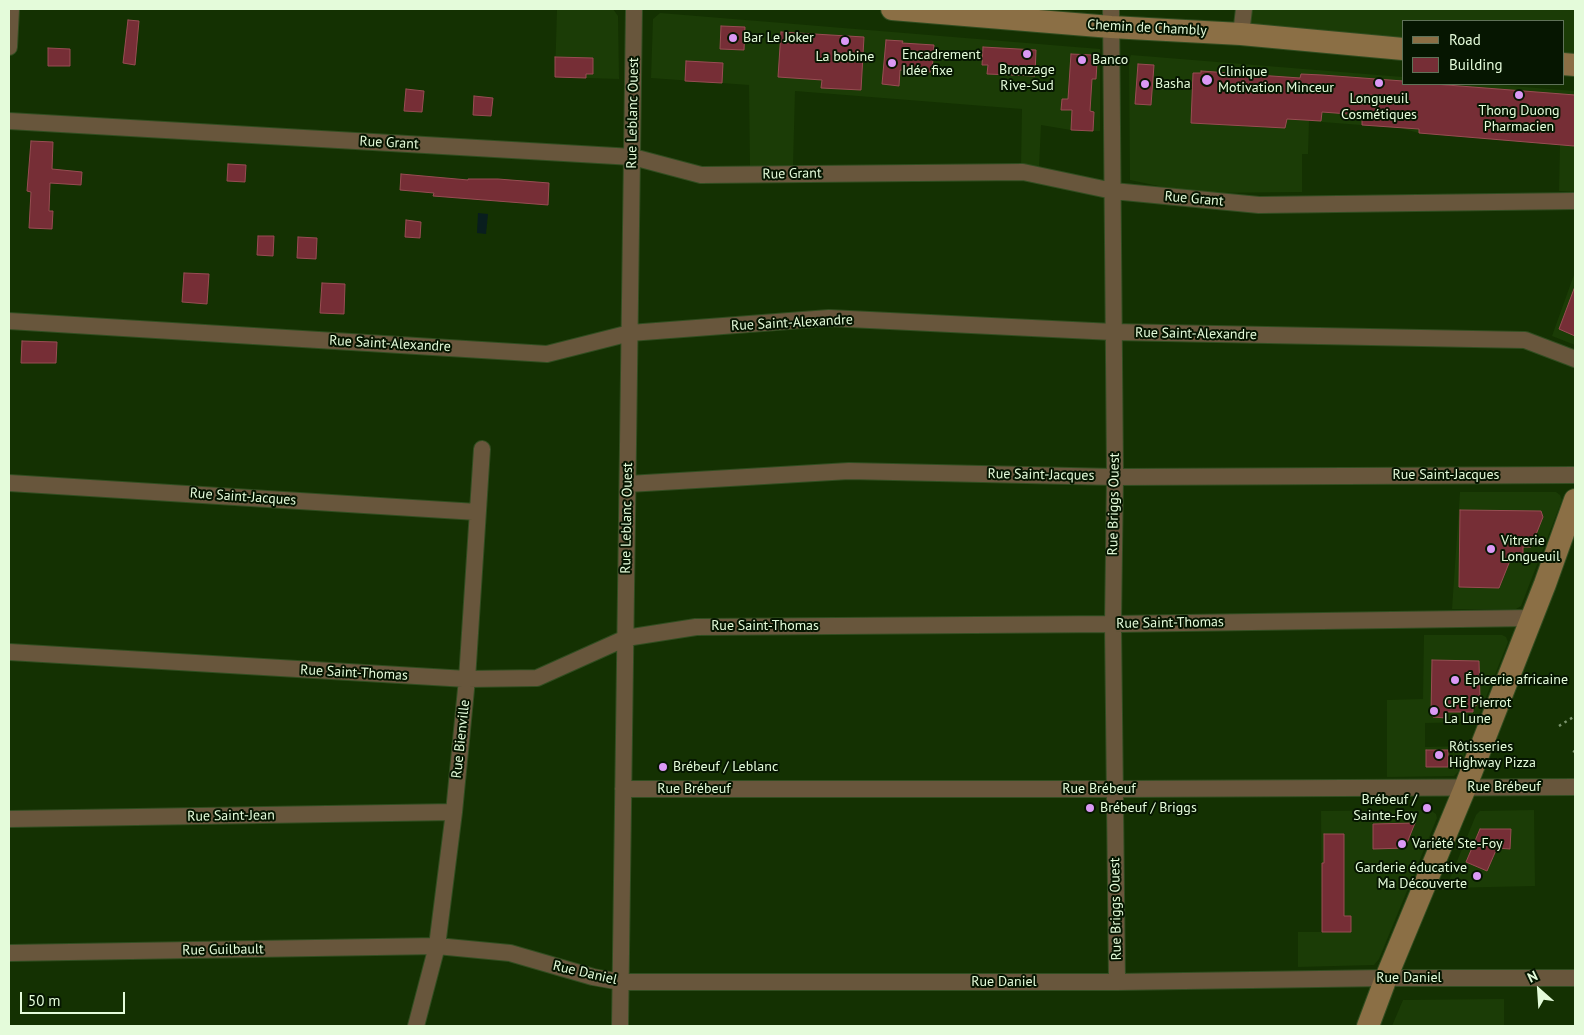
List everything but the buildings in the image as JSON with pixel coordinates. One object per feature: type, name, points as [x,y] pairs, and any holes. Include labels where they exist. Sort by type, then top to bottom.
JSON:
[{"type":"street","points":[[9,47],[11,9]]},
{"type":"street","name":"Rue Leblanc Ouest","points":[[620,1026],[634,9]]},
{"type":"street","name":"Chemin de Chambly","points":[[892,9],[1111,18],[1241,34],[1402,49]]},
{"type":"street","points":[[1241,34],[1244,9]]},
{"type":"street","name":"Rue Briggs Ouest","points":[[1111,18],[1115,477],[1113,624],[1117,982]]},
{"type":"street","name":"Rue Grant","points":[[9,120],[632,156],[701,175],[1023,172],[1113,191],[1259,205],[1575,201]]},
{"type":"street","name":"Rue Saint-Alexandre","points":[[9,321],[547,354],[630,333],[829,318],[1113,332],[1525,340],[1575,359]]},
{"type":"street","name":"Rue Bienville","points":[[416,1026],[437,946],[454,812],[467,679],[482,449]]},
{"type":"street","name":"Rue Saint-Jacques","points":[[628,484],[849,471],[1115,477],[1575,474]]},
{"type":"street","name":"Rue Saint-Jacques","points":[[9,483],[477,512]]},
{"type":"street","points":[[1368,1026],[1465,788],[1575,500]]},
{"type":"street","name":"Rue Saint-Thomas","points":[[9,652],[467,679],[537,678],[626,638],[696,627],[1531,618]]},
{"type":"street","name":"Rue Brébeuf","points":[[623,789],[1575,787]]},
{"type":"street","name":"Rue Saint-Jean","points":[[9,819],[454,812]]},
{"type":"street","name":"Rue Daniel","points":[[437,946],[510,953],[593,977],[621,982],[1117,982],[1386,978],[1575,978]]},
{"type":"street","name":"Rue Guilbault","points":[[9,954],[437,946]]},
{"type":"path","points":[[1559,726],[1575,716]]},
{"type":"shaded area","points":[[557,9],[613,9],[618,16],[619,79],[555,77]]},
{"type":"shaded area","points":[[1244,9],[1575,9],[1575,65],[1564,64],[1564,20],[1402,20],[1402,49],[1241,34]]},
{"type":"shaded area","points":[[660,13],[1100,49],[1100,131],[1071,130],[1041,125],[1039,168],[1021,166],[1022,109],[795,91],[793,167],[750,167],[749,85],[651,78],[653,19]]},
{"type":"shaded area","points":[[1131,55],[1402,77],[1402,85],[1499,85],[1575,91],[1575,192],[1559,191],[1560,145],[1419,133],[1400,128],[1309,121],[1308,154],[1302,154],[1302,192],[1205,193],[1130,180],[1129,60]]},
{"type":"shaded area","points":[[1575,272],[1575,345],[1552,336]]},
{"type":"shaded area","points":[[1460,492],[1556,492],[1560,495],[1562,500],[1521,606],[1516,609],[1452,609]]},
{"type":"shaded area","points":[[1424,635],[1502,635],[1506,637],[1508,642],[1476,722],[1425,723],[1425,747],[1467,746],[1458,772],[1454,776],[1387,777],[1387,700],[1423,699]]},
{"type":"shaded area","points":[[1430,810],[1436,814],[1437,818],[1379,959],[1374,965],[1298,967],[1298,932],[1322,932],[1321,811]]},
{"type":"shaded area","points":[[1534,810],[1535,886],[1446,888],[1476,815],[1480,811]]},
{"type":"shaded area","points":[[1504,999],[1504,1026],[1392,1026],[1403,1000]]},
{"type":"water","points":[[478,213],[488,214],[486,234],[477,233]]},
{"type":"place","name":"Bar Le Joker","points":[[733,38]]},
{"type":"place","name":"La bobine","points":[[845,41]]},
{"type":"place","name":"Bronzage Rive-Sud","points":[[1027,54]]},
{"type":"place","name":"Banco","points":[[1082,60]]},
{"type":"place","name":"Encadrement Idée fixe","points":[[892,63]]},
{"type":"place","name":"Clinique Motivation Minceur","points":[[1207,80]]},
{"type":"place","name":"Longueuil Cosmétiques","points":[[1379,83]]},
{"type":"place","name":"Basha","points":[[1145,84]]},
{"type":"place","name":"Thong Duong Pharmacien","points":[[1519,95]]},
{"type":"place","name":"Vitrerie Longueuil","points":[[1491,549]]},
{"type":"place","name":"Épicerie africaine","points":[[1455,680]]},
{"type":"place","name":"CPE Pierrot La Lune","points":[[1434,711]]},
{"type":"place","name":"Rôtisseries Highway Pizza","points":[[1439,755]]},
{"type":"place","name":"Brébeuf / Leblanc","points":[[663,767]]},
{"type":"place","name":"Brébeuf / Briggs","points":[[1090,808]]},
{"type":"place","name":"Brébeuf / Sainte-Foy","points":[[1427,808]]},
{"type":"place","name":"Variété Ste-Foy","points":[[1402,844]]},
{"type":"place","name":"Garderie éducative Ma Découverte","points":[[1477,876]]}]
